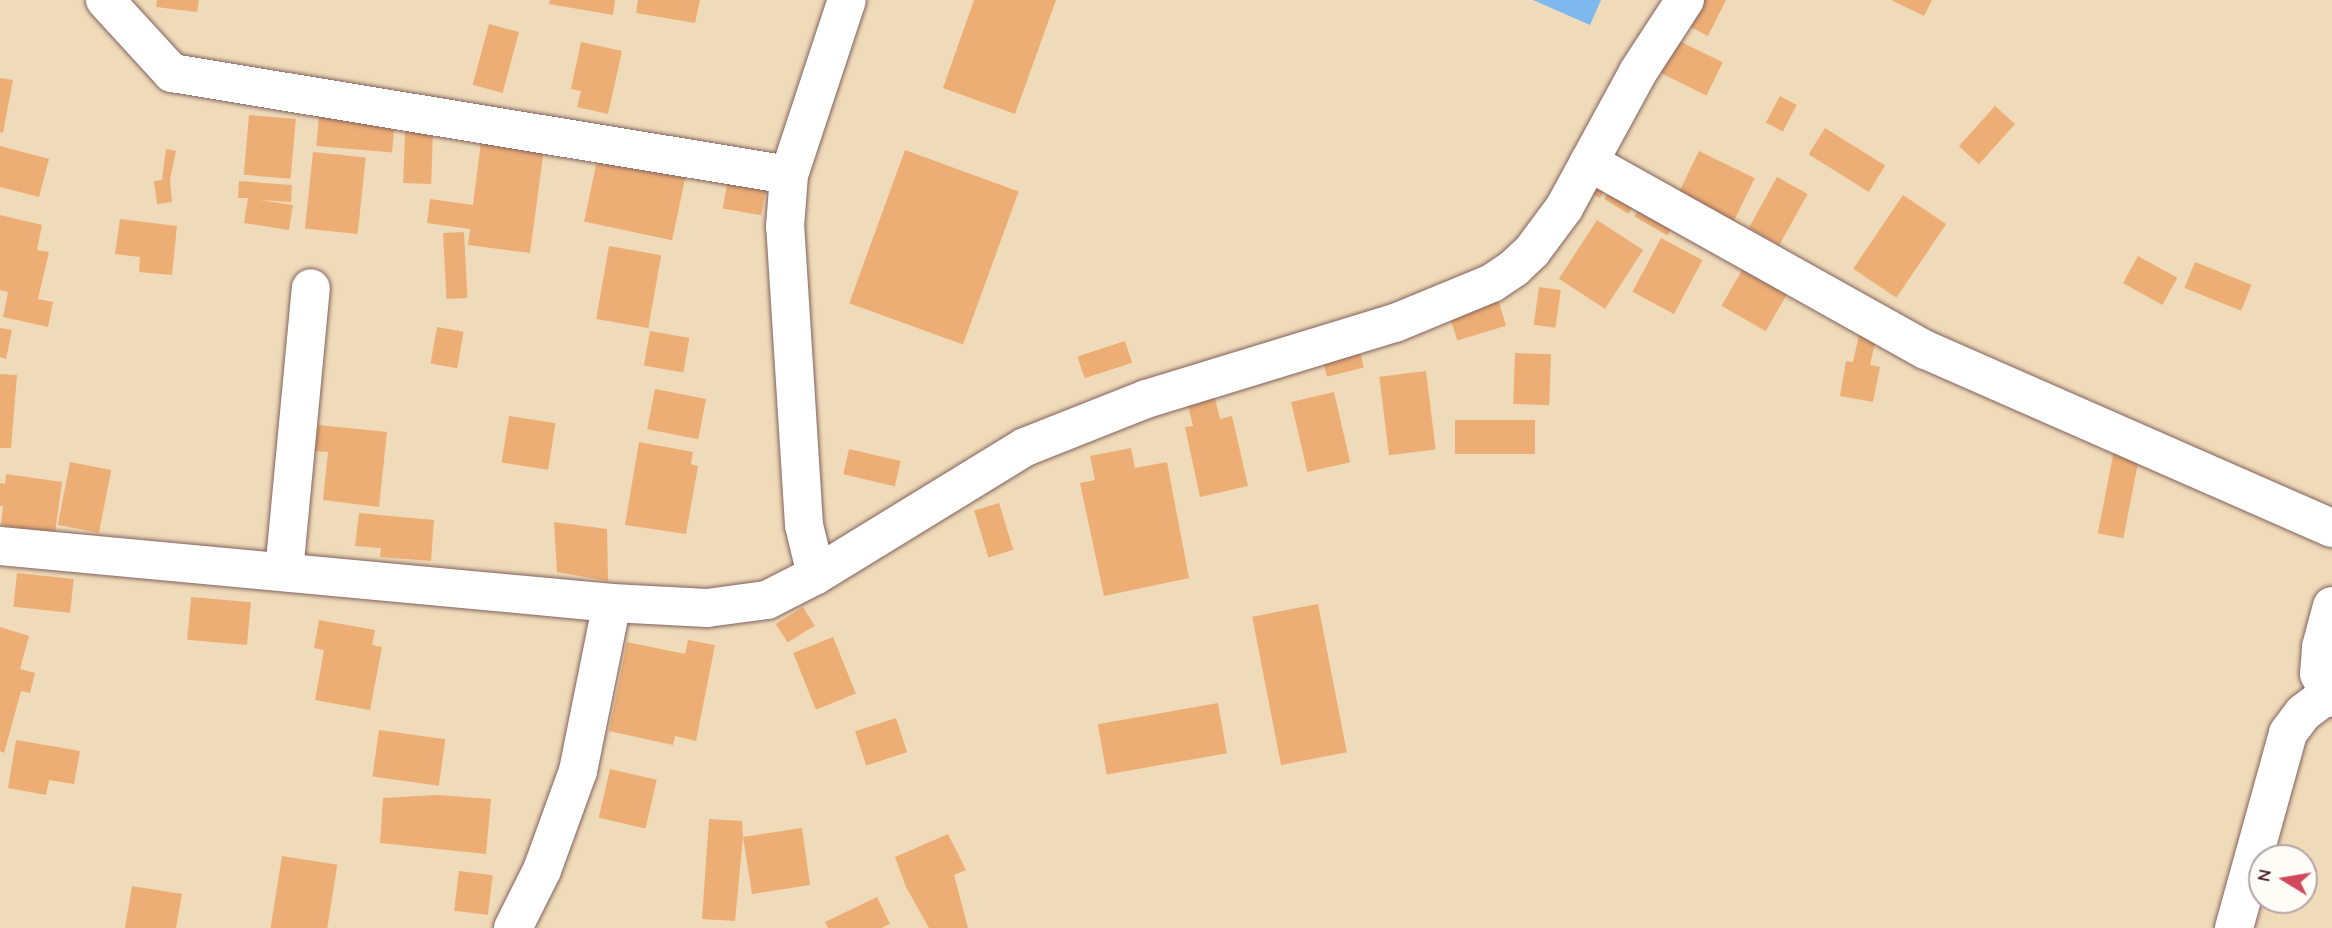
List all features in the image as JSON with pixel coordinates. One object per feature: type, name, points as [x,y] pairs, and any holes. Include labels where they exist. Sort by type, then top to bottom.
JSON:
[{"type":"street","points":[[105,0],[172,73],[789,175]]},
{"type":"street","points":[[816,575],[804,524],[785,227],[789,175],[847,0]]},
{"type":"street","points":[[0,546],[612,603],[707,608],[767,600],[816,575],[1025,447],[1146,399],[1395,323],[1492,283],[1532,251],[1564,208],[1638,72],[1685,0]]},
{"type":"street","points":[[1589,162],[1926,350],[2332,528]]},
{"type":"street","points":[[284,572],[311,288]]},
{"type":"street","points":[[513,928],[542,870],[578,771],[612,603]]},
{"type":"street","points":[[2234,928],[2288,733],[2303,713],[2330,696],[2319,674],[2321,647],[2332,606]]},
{"type":"water","points":[[1533,0],[1601,0],[1590,25]]},
{"type":"building","points":[[157,0],[199,0],[197,12],[156,7]]},
{"type":"building","points":[[550,0],[615,0],[613,15],[549,4]]},
{"type":"building","points":[[638,0],[700,0],[695,23],[636,13]]},
{"type":"building","points":[[974,0],[1056,0],[1015,114],[943,88]]},
{"type":"building","points":[[1690,0],[1726,0],[1708,36],[1679,21]]},
{"type":"building","points":[[1891,0],[1932,0],[1924,16]]},
{"type":"building","points":[[489,24],[519,32],[503,93],[473,85]]},
{"type":"building","points":[[1667,35],[1723,62],[1707,95],[1651,68]]},
{"type":"building","points":[[581,42],[622,51],[608,114],[577,107],[581,91],[571,89]]},
{"type":"building","points":[[0,78],[13,80],[3,133],[0,132]]},
{"type":"building","points":[[1780,96],[1797,105],[1783,131],[1766,122]]},
{"type":"building","points":[[1995,106],[2015,124],[1979,164],[1959,146]]},
{"type":"building","points":[[249,115],[296,119],[291,179],[244,175]]},
{"type":"building","points":[[319,116],[395,123],[392,153],[316,146]]},
{"type":"building","points":[[1825,128],[1885,166],[1869,192],[1809,154]]},
{"type":"building","points":[[405,131],[433,132],[431,184],[403,183]]},
{"type":"building","points":[[482,133],[545,141],[530,253],[468,245],[470,229],[427,223],[430,199],[473,205]]},
{"type":"building","points":[[0,146],[49,159],[39,197],[0,187]]},
{"type":"building","points":[[166,149],[176,151],[170,179],[172,202],[157,204],[154,181],[162,180]]},
{"type":"building","points":[[905,150],[1019,191],[963,345],[849,303]]},
{"type":"building","points":[[599,151],[687,170],[672,240],[584,221]]},
{"type":"building","points":[[1699,151],[1755,178],[1734,221],[1678,194]]},
{"type":"building","points":[[313,152],[366,158],[358,234],[305,229]]},
{"type":"building","points":[[729,173],[767,180],[761,215],[723,208]]},
{"type":"building","points":[[1777,177],[1808,194],[1779,245],[1749,228]]},
{"type":"building","points":[[1610,179],[1600,198],[1588,192]]},
{"type":"building","points":[[239,181],[292,185],[291,202],[259,200],[293,205],[289,230],[244,223],[248,198],[238,198]]},
{"type":"building","points":[[1615,182],[1639,197],[1628,214],[1604,199]]},
{"type":"building","points":[[1903,195],[1946,224],[1896,298],[1853,269]]},
{"type":"building","points":[[1644,200],[1677,219],[1667,235],[1634,216]]},
{"type":"building","points":[[0,215],[42,225],[37,250],[49,252],[38,299],[53,302],[48,327],[3,317],[8,292],[0,290]]},
{"type":"building","points":[[120,219],[177,226],[172,275],[139,272],[140,257],[115,254]]},
{"type":"building","points":[[1597,220],[1643,250],[1605,309],[1559,279]]},
{"type":"building","points":[[464,232],[467,298],[446,299],[443,233]]},
{"type":"building","points":[[1661,238],[1702,260],[1674,314],[1632,292]]},
{"type":"building","points":[[609,246],[661,255],[648,328],[596,319]]},
{"type":"building","points":[[2138,256],[2177,278],[2162,305],[2123,283]]},
{"type":"building","points":[[1749,258],[1793,284],[1766,331],[1722,306]]},
{"type":"building","points":[[2195,262],[2252,285],[2241,311],[2185,288]]},
{"type":"building","points":[[1539,287],[1561,290],[1555,328],[1534,325]]},
{"type":"building","points":[[1497,296],[1506,326],[1457,341],[1448,311]]},
{"type":"building","points":[[1861,326],[1878,330],[1870,365],[1880,367],[1873,402],[1840,396],[1846,361],[1853,362]]},
{"type":"building","points":[[437,327],[464,332],[457,368],[431,363]]},
{"type":"building","points":[[0,328],[12,330],[6,359],[0,357]]},
{"type":"building","points":[[650,331],[689,338],[683,372],[644,365]]},
{"type":"building","points":[[1125,341],[1132,363],[1085,378],[1077,356]]},
{"type":"building","points":[[1360,352],[1364,368],[1327,377],[1323,361]]},
{"type":"building","points":[[1515,353],[1551,354],[1549,405],[1513,404]]},
{"type":"building","points":[[1426,371],[1436,449],[1389,455],[1379,377]]},
{"type":"building","points":[[0,374],[17,375],[11,448],[0,448]]},
{"type":"building","points":[[655,389],[706,399],[698,439],[647,429]]},
{"type":"building","points":[[1213,390],[1220,419],[1232,416],[1248,486],[1200,497],[1185,427],[1193,426],[1186,397]]},
{"type":"building","points":[[1334,392],[1350,462],[1307,472],[1291,402]]},
{"type":"building","points":[[509,416],[555,423],[548,470],[502,462]]},
{"type":"building","points":[[1455,420],[1535,420],[1535,454],[1455,454]]},
{"type":"building","points":[[318,425],[387,432],[379,507],[323,500],[328,452],[315,451]]},
{"type":"building","points":[[639,442],[693,452],[691,464],[698,466],[686,534],[625,525]]},
{"type":"building","points":[[2115,445],[2141,450],[2123,538],[2098,533]]},
{"type":"building","points":[[1131,448],[1135,468],[1167,462],[1189,578],[1104,596],[1080,483],[1095,480],[1090,456]]},
{"type":"building","points":[[849,449],[901,461],[895,486],[843,474]]},
{"type":"building","points":[[70,462],[111,470],[99,533],[58,525]]},
{"type":"building","points":[[6,474],[62,482],[55,533],[1,525],[3,506],[0,506],[0,483],[5,484]]},
{"type":"building","points":[[999,503],[1013,550],[988,557],[974,511]]},
{"type":"building","points":[[359,513],[434,520],[431,561],[380,557],[381,548],[355,546]]},
{"type":"building","points":[[554,522],[607,529],[608,581],[557,572]]},
{"type":"building","points":[[17,573],[74,579],[70,613],[13,607]]},
{"type":"building","points":[[191,597],[251,602],[247,645],[187,640]]},
{"type":"building","points":[[1318,604],[1347,752],[1281,765],[1252,617]]},
{"type":"building","points":[[803,607],[815,626],[788,643],[776,624]]},
{"type":"building","points":[[319,620],[375,630],[372,645],[382,647],[370,710],[315,700],[324,650],[314,648]]},
{"type":"building","points":[[0,627],[29,636],[20,669],[35,673],[30,693],[21,691],[4,753],[0,751]]},
{"type":"building","points":[[833,637],[856,694],[816,710],[793,653]]},
{"type":"building","points":[[688,640],[715,645],[696,741],[675,736],[673,745],[609,731],[627,642],[685,654]]},
{"type":"building","points":[[1218,703],[1227,753],[1107,774],[1098,724]]},
{"type":"building","points":[[896,718],[907,752],[866,766],[855,731]]},
{"type":"building","points":[[379,730],[445,739],[439,786],[372,777]]},
{"type":"building","points":[[16,740],[80,751],[74,784],[49,780],[46,795],[8,788]]},
{"type":"building","points":[[610,769],[657,780],[646,829],[599,818]]},
{"type":"building","points":[[437,795],[491,799],[486,854],[380,843],[383,798]]},
{"type":"building","points":[[709,819],[742,821],[743,837],[735,921],[702,919]]},
{"type":"building","points":[[802,828],[810,885],[752,894],[743,837]]},
{"type":"building","points":[[948,834],[966,870],[954,875],[968,928],[929,928],[906,887],[895,857]]},
{"type":"building","points":[[282,856],[337,865],[327,928],[271,928]]},
{"type":"building","points":[[459,871],[493,875],[488,915],[454,911]]},
{"type":"building","points":[[132,886],[182,894],[176,928],[125,928]]},
{"type":"building","points":[[877,897],[890,924],[881,928],[828,928],[825,922]]}]
